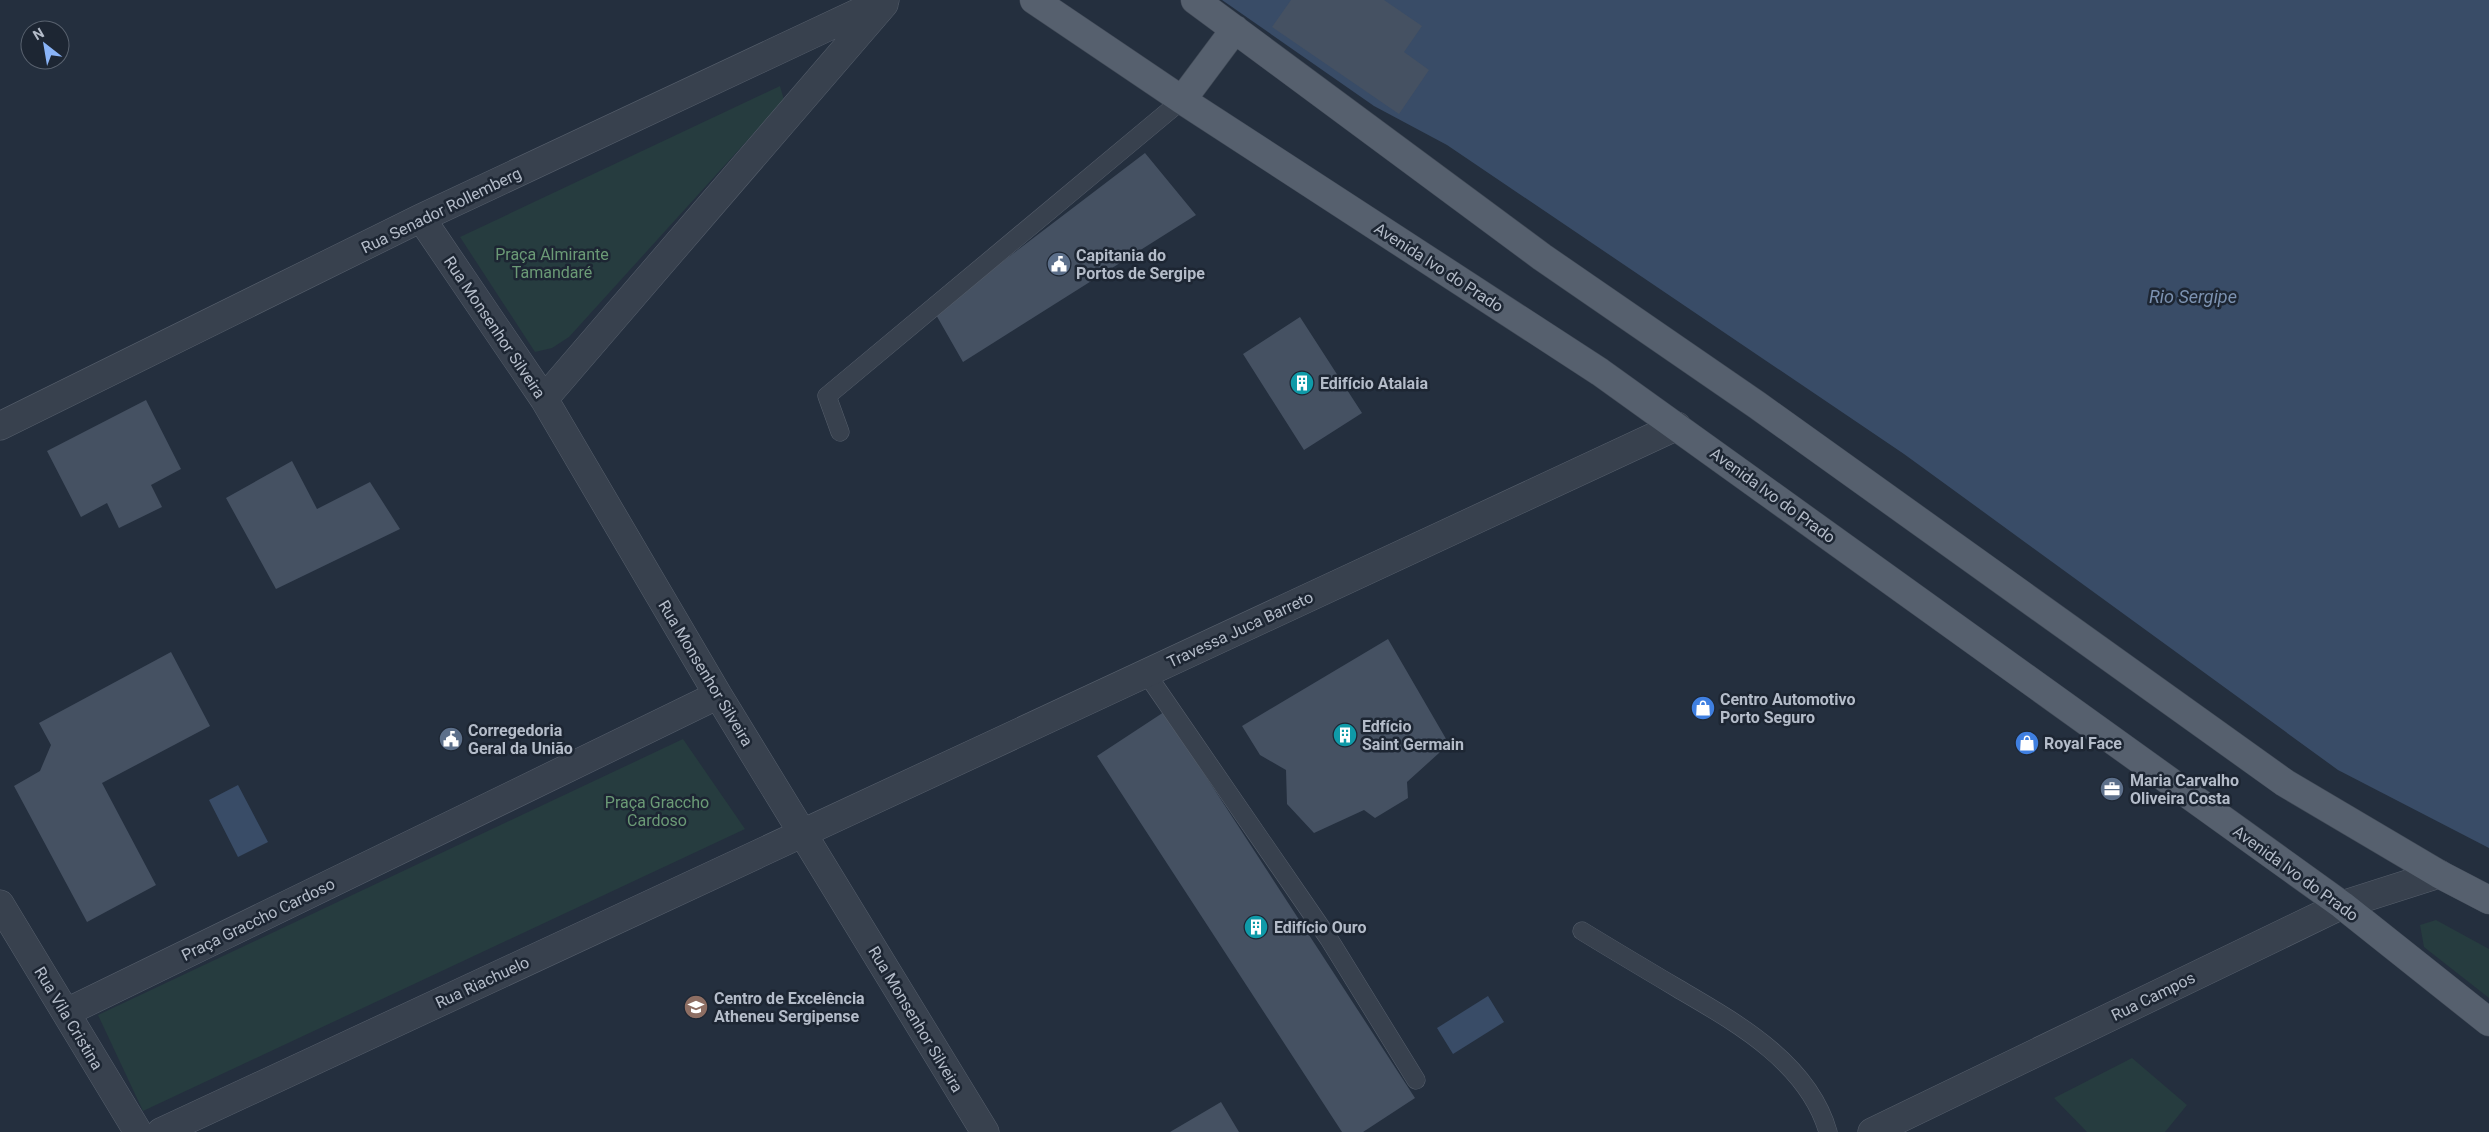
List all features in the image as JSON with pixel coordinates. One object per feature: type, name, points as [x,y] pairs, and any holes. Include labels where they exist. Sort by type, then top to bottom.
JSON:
[{"type":"main road","name":"Avenida Ivo do Prado","points":[[1034,0],[1182,100],[1600,372],[1677,426],[2342,905],[2489,1022]]},
{"type":"main road","points":[[1195,0],[1542,257],[1757,405],[2285,783],[2439,874],[2489,900]]},
{"type":"main road","points":[[1182,100],[1235,28]]},
{"type":"street","name":"Rua Senador Rollemberg","points":[[0,426],[421,218],[887,0]]},
{"type":"street","points":[[544,399],[887,0]]},
{"type":"street","name":"Rua Monsenhor Silveira","points":[[421,218],[544,399],[718,695],[985,1132]]},
{"type":"street","name":"Travessa Juca Barreto","points":[[802,832],[1677,426]]},
{"type":"street","name":"Praça Graccho Cardoso","points":[[66,1012],[718,695]]},
{"type":"street","name":"Rua Riachuelo","points":[[161,1132],[802,832]]},
{"type":"street","name":"Rua Campos","points":[[1872,1132],[2342,905],[2439,874]]},
{"type":"street","name":"Rua Vila Cristina","points":[[0,904],[138,1132]]},
{"type":"lane","points":[[840,432],[827,396],[1182,100]]},
{"type":"lane","points":[[1146,673],[1329,939],[1416,1080]]},
{"type":"lane","points":[[1582,930],[1741,1026],[1796,1074],[1822,1113],[1828,1132]]},
{"type":"green space","name":"Praça Almirante Tamandaré","points":[[780,86],[784,100],[569,337],[552,348],[535,352],[460,237]]},
{"type":"green space","name":"Praça Graccho Cardoso","points":[[683,739],[745,829],[143,1111],[98,1015]]},
{"type":"green space","points":[[2436,920],[2489,949],[2489,998],[2424,947],[2420,925]]},
{"type":"green space","points":[[2132,1058],[2187,1105],[2165,1132],[2087,1132],[2054,1098]]},
{"type":"water","name":"Rio Sergipe","points":[[1222,0],[2489,0],[2489,848],[2338,770],[1904,454],[1447,145],[1374,106]]},
{"type":"water","points":[[238,785],[268,842],[238,857],[209,800]]},
{"type":"water","points":[[1488,996],[1504,1022],[1453,1054],[1437,1028]]},
{"type":"building","points":[[1291,0],[1384,0],[1422,26],[1404,52],[1429,70],[1399,114],[1272,27]]},
{"type":"building","name":"Capitania do Portos de Sergipe","points":[[1145,153],[1196,215],[963,362],[935,313]]},
{"type":"building","name":"Edifício Atalaia","points":[[1300,317],[1362,413],[1304,450],[1243,354]]},
{"type":"building","points":[[146,400],[181,469],[151,485],[162,507],[119,528],[107,503],[81,517],[47,451]]},
{"type":"building","points":[[292,461],[317,509],[370,482],[400,529],[276,589],[226,498]]},
{"type":"building","name":"Edfício Saint Germain","points":[[1388,639],[1449,744],[1407,782],[1408,798],[1375,818],[1364,810],[1314,833],[1287,804],[1286,770],[1260,755],[1242,726]]},
{"type":"building","points":[[171,652],[210,726],[102,783],[156,885],[87,922],[14,786],[40,771],[51,745],[39,723]]},
{"type":"building","name":"Edifício Ouro","points":[[1164,712],[1415,1098],[1363,1132],[1342,1132],[1097,756]]},
{"type":"building","points":[[1221,1102],[1239,1132],[1170,1132]]},
{"type":"place","name":"Capitania do Portos de Sergipe","points":[[1059,264]]},
{"type":"place","name":"Edifício Atalaia","points":[[1302,383]]},
{"type":"place","name":"Centro Automotivo Porto Seguro","points":[[1703,708]]},
{"type":"place","name":"Edfício Saint Germain","points":[[1345,735]]},
{"type":"place","name":"Corregedoria Geral da União","points":[[451,739]]},
{"type":"place","name":"Royal Face","points":[[2027,743]]},
{"type":"place","name":"Maria Carvalho Oliveira Costa","points":[[2112,789]]},
{"type":"place","name":"Edifício Ouro","points":[[1256,927]]},
{"type":"place","name":"Centro de Excelência Atheneu Sergipense","points":[[696,1007]]}]
